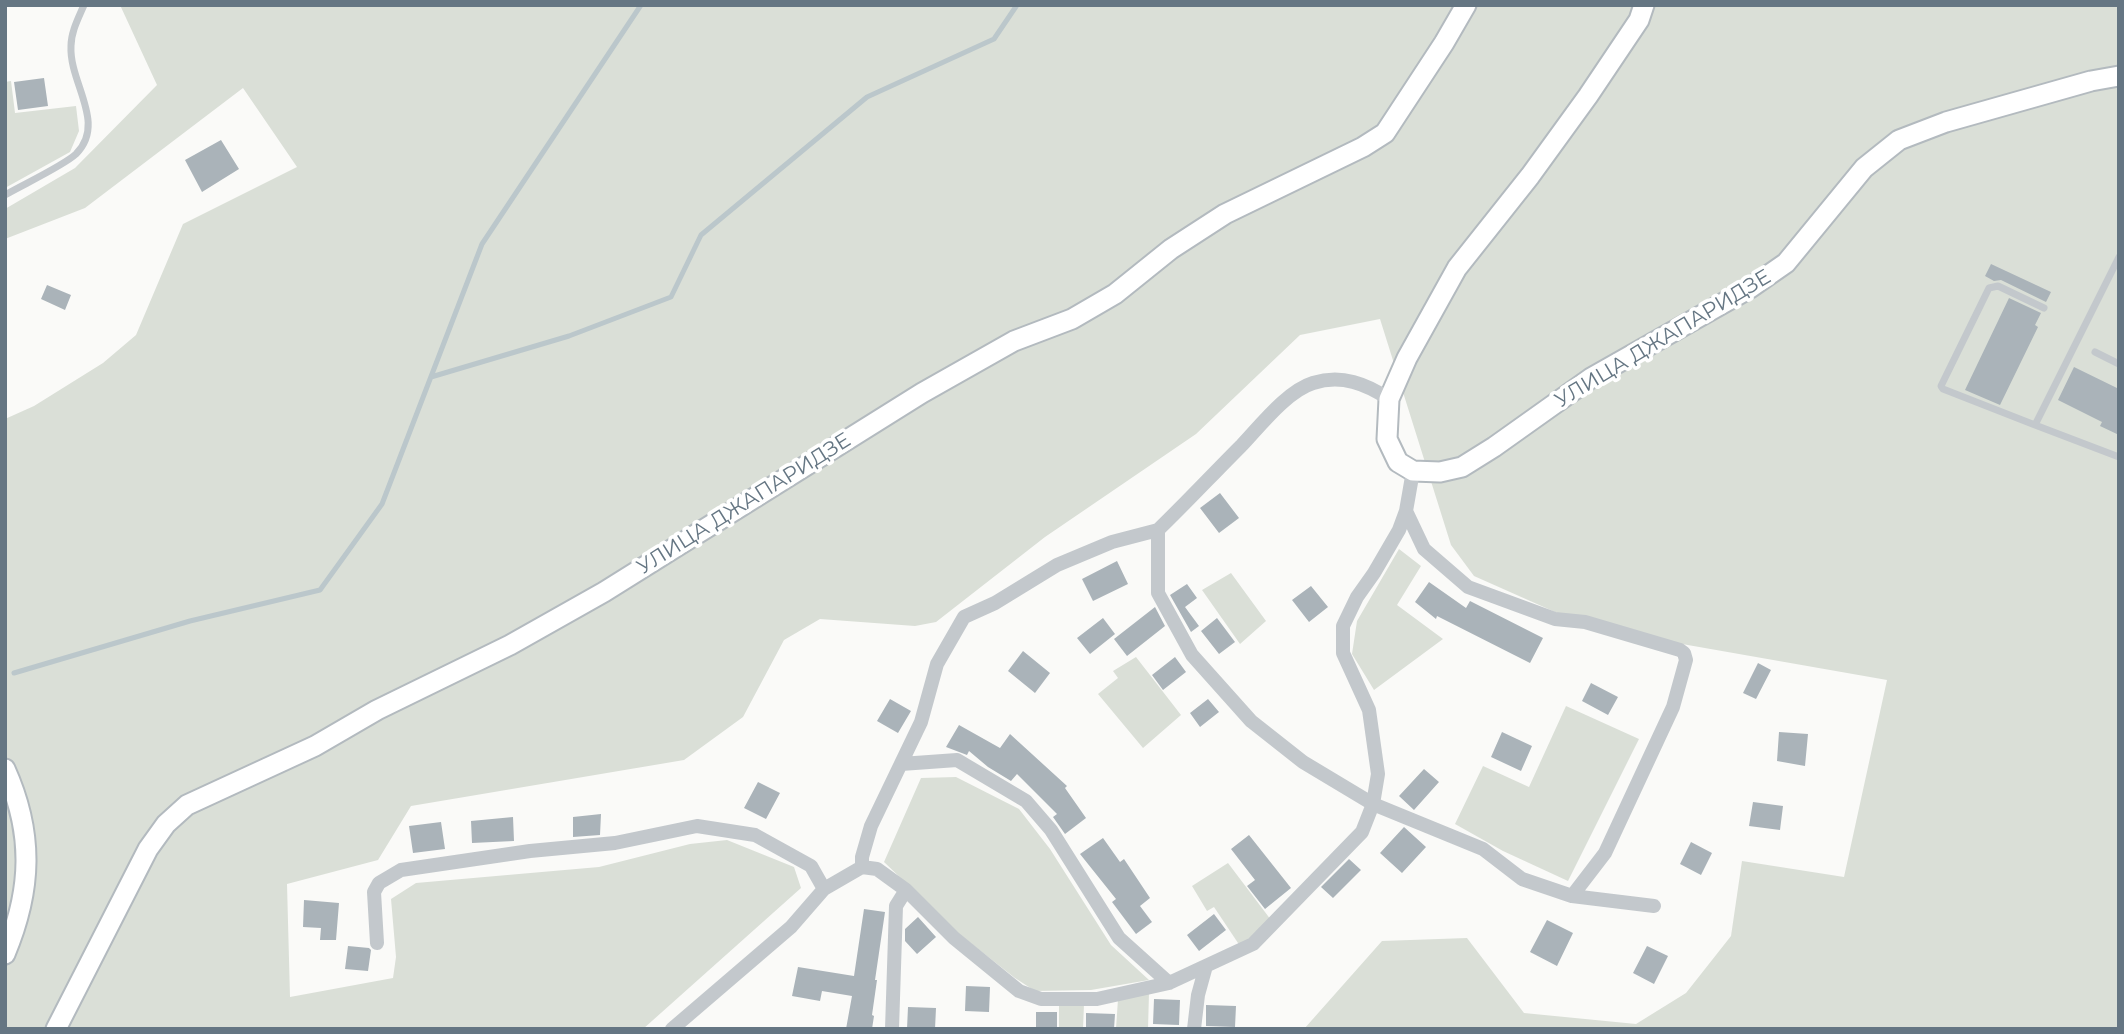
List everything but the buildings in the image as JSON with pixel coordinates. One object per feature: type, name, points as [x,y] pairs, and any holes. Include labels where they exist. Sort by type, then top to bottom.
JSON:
[{"type":"street","name":"УЛИЦА ДЖАПАРИДЗЕ","points":[[56,1029],[148,849],[166,824],[187,805],[315,746],[377,709],[510,645],[592,599],[922,393],[1014,341],[1072,319],[1115,294],[1171,249],[1224,214],[1363,147],[1385,133],[1466,5]]},
{"type":"street","points":[[672,1029],[791,927],[824,889],[862,867],[877,869],[906,890],[954,938],[1019,991],[1041,999],[1097,999],[1169,983],[1253,944],[1362,832],[1373,804],[1378,774],[1369,710],[1343,653],[1343,625],[1357,597],[1399,530],[1406,511],[1413,471],[1398,462],[1387,439],[1389,399],[1407,358],[1457,268],[1530,176],[1588,96],[1639,20],[1644,5]]},
{"type":"street","name":"УЛИЦА ДЖАПАРИДЗЕ","points":[[1413,471],[1440,472],[1462,467],[1591,378],[1750,288],[1786,263],[1864,167],[1899,140],[1946,122],[2118,75]]},
{"type":"street","points":[[862,867],[862,857],[871,826],[921,722],[937,664],[964,617],[995,603],[1057,565],[1112,542],[1158,530],[1283,402],[1312,383],[1352,380],[1389,399]]},
{"type":"street","points":[[1406,511],[1424,549],[1468,587],[1555,619],[1585,622],[1684,653],[1686,660],[1673,707],[1605,853],[1572,896]]},
{"type":"street","points":[[1158,530],[1158,593],[1192,654],[1251,721],[1303,762],[1373,804],[1483,849],[1522,879],[1572,896],[1654,906]]},
{"type":"street","points":[[901,764],[957,760],[1026,801],[1051,830],[1119,939],[1169,983]]},
{"type":"street","points":[[5,769],[17,796],[25,842],[26,888],[14,934],[5,954]]},
{"type":"street","points":[[377,943],[374,892],[379,883],[401,870],[530,850],[615,843],[697,826],[755,835],[811,866],[824,889]]},
{"type":"street","points":[[892,1029],[896,906],[906,890]]},
{"type":"street","points":[[1194,1029],[1198,995],[1206,965]]},
{"type":"lane","points":[[5,195],[75,155],[85,141],[90,123],[73,71],[71,48],[73,32],[84,5]]},
{"type":"lane","points":[[2035,425],[2119,257]]},
{"type":"lane","points":[[2044,308],[1998,286],[1989,288],[1941,386],[1947,391],[2119,457]]},
{"type":"lane","points":[[2095,352],[2119,364]]},
{"type":"shaded area","points":[[120,5],[2119,5],[2119,1029],[1304,1029],[1382,941],[1467,938],[1524,1013],[1636,1024],[1686,993],[1731,936],[1742,861],[1844,877],[1887,680],[1591,628],[1474,576],[1451,545],[1380,319],[1300,335],[1196,434],[1045,537],[936,622],[915,626],[820,619],[784,640],[743,717],[684,760],[411,806],[378,860],[287,884],[290,997],[393,978],[396,957],[391,899],[416,883],[599,867],[690,844],[727,840],[794,867],[801,888],[643,1029],[5,1029],[5,419],[34,406],[103,363],[136,335],[183,224],[297,167],[243,88],[85,208],[5,239],[5,209],[75,168],[157,85]]},
{"type":"shaded area","points":[[11,81],[15,113],[76,106],[79,131],[70,152],[5,188],[5,82]]},
{"type":"shaded area","points":[[1399,549],[1421,566],[1397,605],[1443,639],[1374,690],[1352,654],[1357,621]]},
{"type":"shaded area","points":[[1231,573],[1266,621],[1240,644],[1202,590]]},
{"type":"shaded area","points":[[1136,657],[1181,715],[1143,748],[1098,694],[1118,678],[1113,671]]},
{"type":"shaded area","points":[[1566,706],[1639,739],[1568,881],[1503,851],[1455,824],[1483,766],[1529,787]]},
{"type":"shaded area","points":[[956,777],[1019,809],[1050,849],[1111,945],[1149,980],[1091,990],[1035,991],[959,934],[884,862],[921,778]]},
{"type":"shaded area","points":[[1228,863],[1271,920],[1240,946],[1214,907],[1207,911],[1192,886]]},
{"type":"shaded area","points":[[1149,993],[1148,1029],[1116,1029],[1118,999]]},
{"type":"shaded area","points":[[1059,1003],[1084,1004],[1083,1029],[1059,1029]]},
{"type":"waterway","points":[[14,673],[190,621],[320,590],[382,504],[482,244],[641,5]]},
{"type":"waterway","points":[[431,377],[569,336],[671,297],[701,235],[867,97],[994,39],[1017,5]]}]
